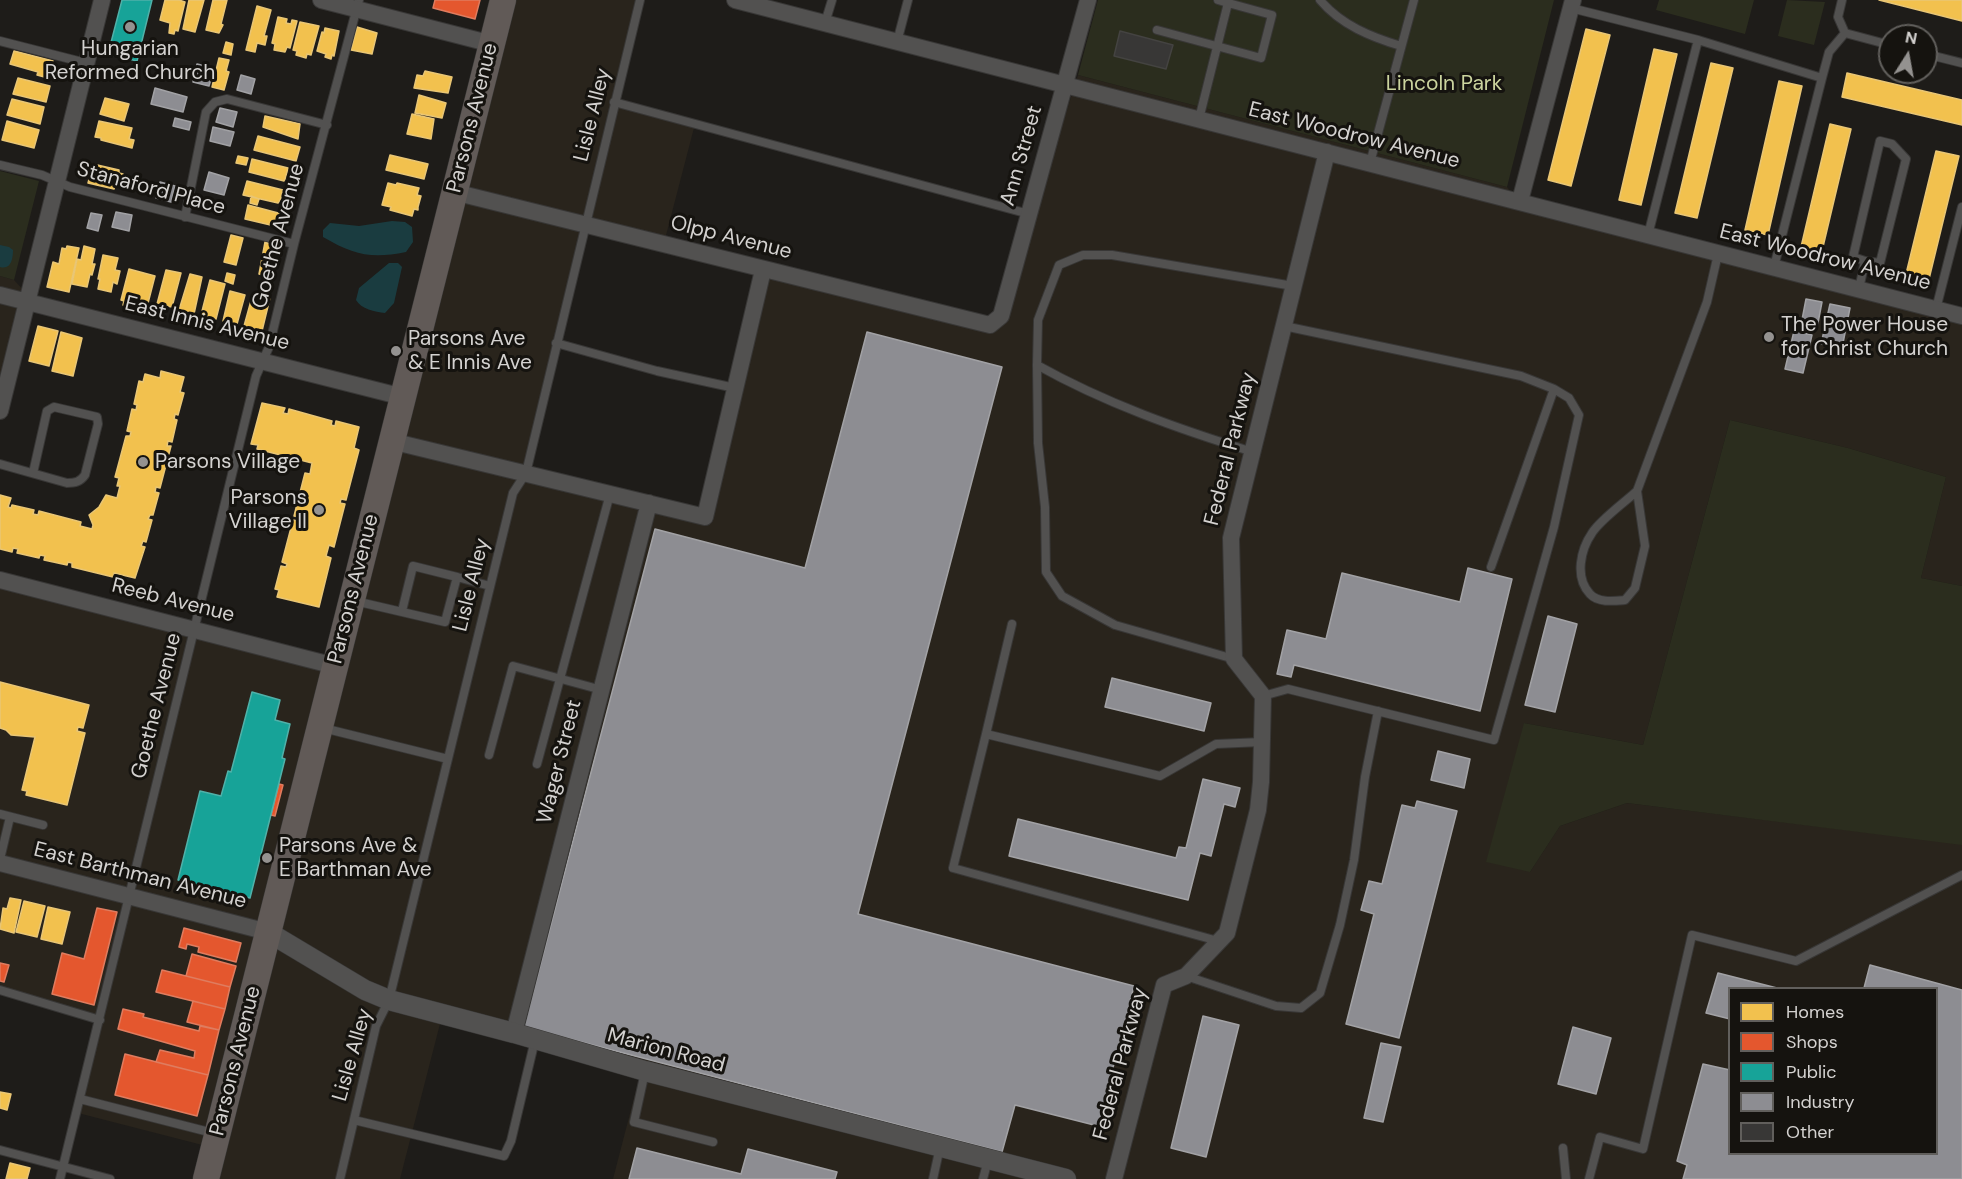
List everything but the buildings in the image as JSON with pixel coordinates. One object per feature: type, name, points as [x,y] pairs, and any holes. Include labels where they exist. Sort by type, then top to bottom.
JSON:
[{"type":"main road","name":"Parsons Avenue","points":[[206,1179],[503,0]]},
{"type":"street","points":[[0,411],[102,0]]},
{"type":"street","points":[[321,0],[358,5],[492,44]]},
{"type":"street","name":"East Woodrow Avenue","points":[[735,0],[1962,316]]},
{"type":"street","name":"Ann Street","points":[[996,322],[1001,316],[1088,0]]},
{"type":"street","points":[[1520,201],[1572,4]]},
{"type":"street","name":"Federal Parkway","points":[[1234,659],[1231,538],[1327,152]]},
{"type":"street","name":"Olpp Avenue","points":[[454,192],[984,325],[996,322]]},
{"type":"street","points":[[392,441],[705,517],[764,270]]},
{"type":"street","name":"East Innis Avenue","points":[[0,295],[403,398]]},
{"type":"street","name":"Wager Street","points":[[514,1033],[649,503]]},
{"type":"street","name":"Reeb Avenue","points":[[0,580],[335,666]]},
{"type":"street","points":[[1234,659],[1263,696]]},
{"type":"street","name":"Federal Parkway","points":[[1114,1179],[1164,985],[1186,976],[1227,933],[1258,810],[1263,696]]},
{"type":"street","name":"East Barthman Avenue","points":[[0,861],[268,933]]},
{"type":"street","name":"Marion Road","points":[[268,933],[365,990],[389,1000],[645,1071],[1066,1179]]},
{"type":"lane","name":"Lisle Alley","points":[[340,1179],[376,1026],[389,1000],[513,493],[526,473],[640,0]]},
{"type":"lane","points":[[825,23],[832,0]]},
{"type":"lane","points":[[897,42],[908,0]]},
{"type":"lane","points":[[1157,30],[1261,58],[1272,15],[1218,0]]},
{"type":"lane","points":[[1320,0],[1330,13],[1348,24],[1368,35],[1401,46]]},
{"type":"lane","points":[[1370,163],[1414,0]]},
{"type":"lane","points":[[1842,0],[1838,17],[1845,33]]},
{"type":"lane","points":[[1199,119],[1228,3]]},
{"type":"lane","points":[[1572,4],[1822,78]]},
{"type":"lane","name":"Goethe Avenue","points":[[60,1179],[256,376],[269,347],[358,5]]},
{"type":"lane","points":[[1845,33],[1878,42]]},
{"type":"lane","points":[[1774,267],[1829,52],[1845,33]]},
{"type":"lane","points":[[1648,234],[1698,40]]},
{"type":"lane","points":[[0,41],[86,63]]},
{"type":"lane","points":[[1938,57],[1962,63]]},
{"type":"lane","points":[[185,217],[206,112],[215,102],[227,99],[327,125]]},
{"type":"lane","points":[[614,102],[1029,214]]},
{"type":"lane","points":[[1880,141],[1892,144],[1906,159],[1880,263],[1865,261],[1853,257],[1880,141]]},
{"type":"lane","name":"Stanaford Place","points":[[0,165],[42,175],[70,187],[294,244]]},
{"type":"lane","points":[[1936,309],[1962,207]]},
{"type":"lane","points":[[1636,491],[1645,546],[1639,576],[1635,588],[1625,600],[1608,602],[1590,594],[1581,578],[1581,558],[1592,532],[1636,491],[1707,302],[1718,254]]},
{"type":"lane","points":[[1234,659],[1114,625],[1062,596],[1046,572],[1045,507],[1038,442],[1038,320],[1059,265],[1083,255],[1112,255],[1293,286]]},
{"type":"lane","points":[[1858,289],[1865,261]]},
{"type":"lane","points":[[1263,696],[1288,689],[1494,740],[1554,527],[1579,415],[1569,398],[1554,389],[1521,376],[1284,326]]},
{"type":"lane","points":[[556,343],[657,371],[735,388]]},
{"type":"lane","points":[[1037,365],[1069,383],[1118,405],[1190,432],[1253,452]]},
{"type":"lane","points":[[1491,567],[1554,389]]},
{"type":"lane","points":[[0,464],[67,483],[82,480],[98,423],[97,417],[54,406],[50,408],[47,411],[33,473]]},
{"type":"lane","points":[[537,764],[610,494]]},
{"type":"lane","points":[[402,611],[413,566],[490,586]]},
{"type":"lane","points":[[352,601],[446,622],[457,577]]},
{"type":"lane","points":[[1012,624],[953,868],[1218,941]]},
{"type":"lane","points":[[489,755],[513,666],[602,690]]},
{"type":"lane","points":[[1186,976],[1276,1006],[1301,1008],[1320,993],[1340,926],[1354,860],[1365,777],[1378,711]]},
{"type":"lane","points":[[320,727],[448,759]]},
{"type":"lane","points":[[986,734],[1160,776],[1216,744],[1262,742]]},
{"type":"lane","points":[[0,814],[43,825]]},
{"type":"lane","points":[[0,861],[10,817]]},
{"type":"lane","points":[[1589,1179],[1600,1137],[1643,1149],[1692,935],[1796,961],[1962,875]]},
{"type":"lane","points":[[0,990],[100,1020]]},
{"type":"lane","points":[[354,1120],[504,1156],[511,1141],[535,1040]]},
{"type":"lane","points":[[645,1071],[634,1122],[713,1142]]},
{"type":"lane","points":[[80,1099],[217,1134]]},
{"type":"lane","points":[[933,1179],[940,1147]]},
{"type":"lane","points":[[1563,1148],[1566,1179]]},
{"type":"lane","points":[[0,1150],[110,1179]]},
{"type":"lane","points":[[983,1179],[988,1160]]},
{"type":"shaded area","points":[[503,0],[642,0],[617,103],[695,124],[664,243],[584,222],[522,471],[700,515],[763,268],[998,327],[1078,75],[1507,187],[1522,205],[1962,318],[1962,586],[1921,578],[1946,477],[1848,448],[1730,420],[1643,745],[1524,723],[1530,872],[1560,826],[1627,803],[1962,844],[1962,1179],[613,1179],[641,1071],[441,1020],[400,1179],[207,1179],[214,1148],[78,1113],[102,1019],[0,991],[0,576],[336,661]]},
{"type":"shaded area","points":[[0,276],[14,280],[28,295],[0,406]]},
{"type":"green space","name":"Lincoln Park","points":[[1098,0],[1554,0],[1507,187],[1078,75]]},
{"type":"green space","points":[[1659,0],[1754,0],[1745,34],[1656,10]]},
{"type":"green space","points":[[1787,0],[1825,2],[1814,45],[1778,36]]},
{"type":"green space","points":[[0,171],[39,181],[14,280],[0,276]]},
{"type":"green space","points":[[1730,420],[1848,448],[1946,477],[1921,578],[1962,586],[1962,845],[1627,803],[1560,826],[1530,872],[1486,862],[1524,723],[1643,745]]},
{"type":"water","points":[[392,221],[405,222],[412,227],[413,242],[406,252],[383,255],[363,254],[344,248],[323,237],[323,230],[330,223],[359,226]]},
{"type":"water","points":[[0,245],[13,250],[12,260],[4,268],[0,267]]},
{"type":"water","points":[[389,263],[398,263],[402,267],[394,303],[385,313],[365,308],[356,300],[359,288]]},
{"type":"place","name":"Hungarian Reformed Church","points":[[130,27]]},
{"type":"place","name":"The Power House for Christ Church","points":[[1769,337]]},
{"type":"place","name":"Parsons Ave & E Innis Ave","points":[[396,351]]},
{"type":"place","name":"Parsons Village","points":[[143,462]]},
{"type":"place","name":"Parsons Village II","points":[[319,510]]},
{"type":"place","name":"Parsons Ave & E Barthman Ave","points":[[267,858]]}]
